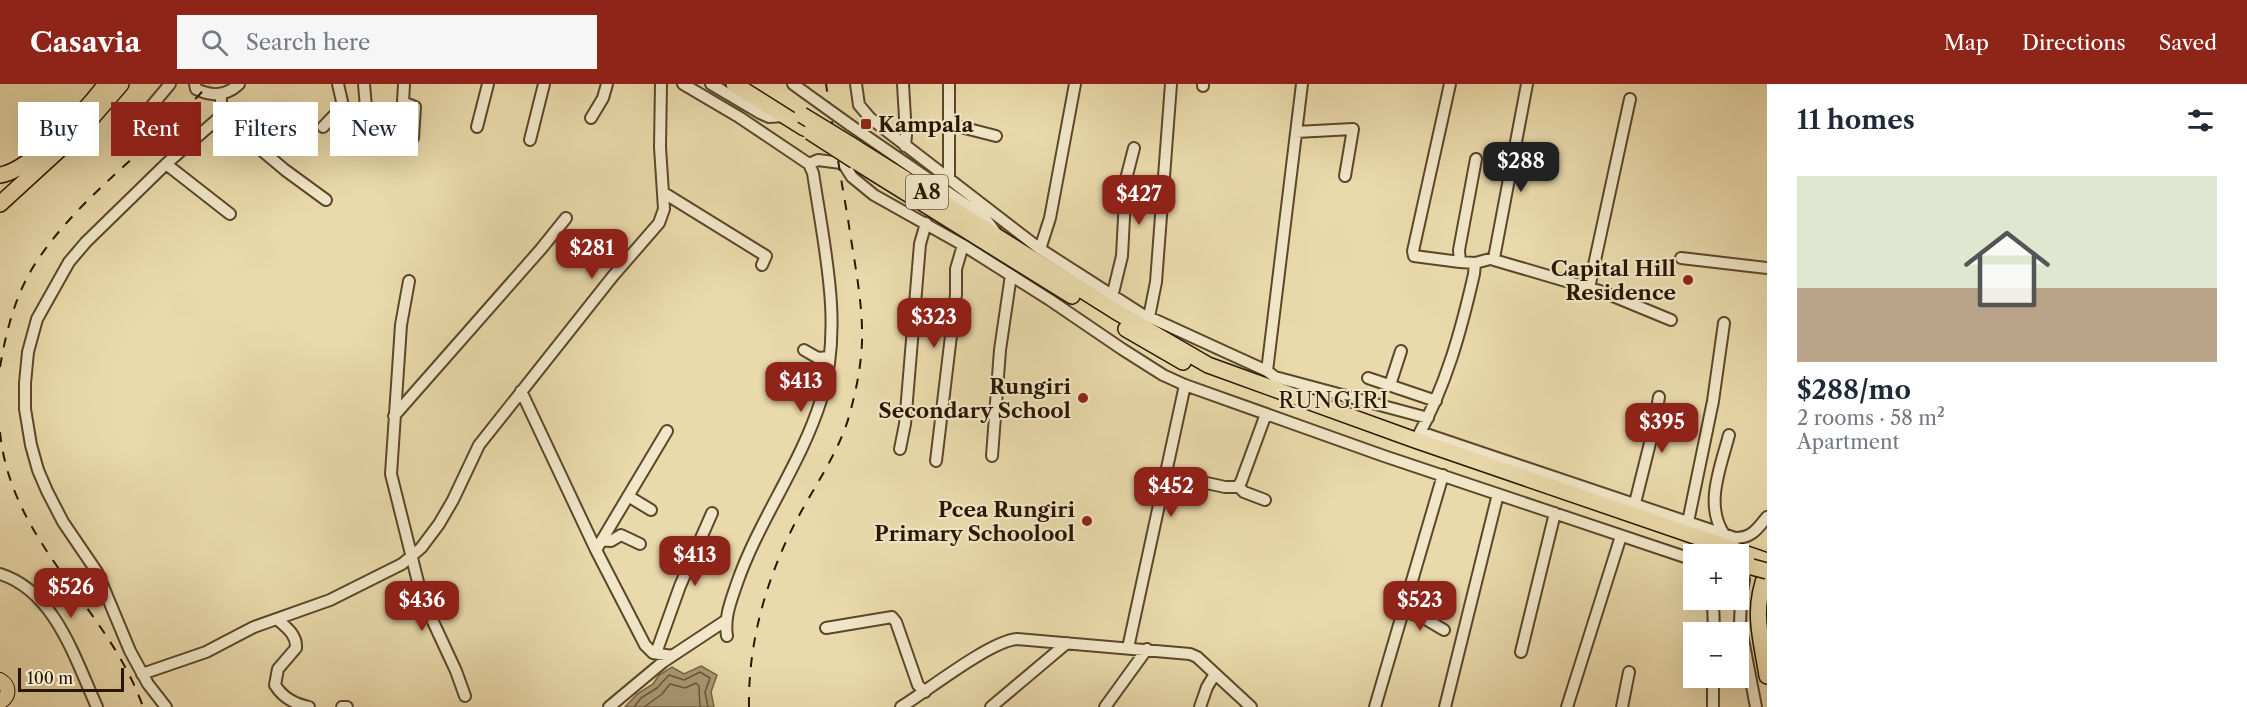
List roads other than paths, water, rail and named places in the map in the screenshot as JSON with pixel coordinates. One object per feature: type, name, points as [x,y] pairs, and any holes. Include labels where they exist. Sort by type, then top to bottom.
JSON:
[{"type":"highway","points":[[0,175],[12,172],[33,158],[78,116],[106,84]]},
{"type":"highway","points":[[0,204],[84,127],[121,84]]},
{"type":"highway","name":"A8","points":[[734,84],[784,116],[803,121]]},
{"type":"highway","name":"A8","points":[[752,84],[803,121],[1161,352],[1244,389],[1685,544]]},
{"type":"highway","name":"A8","points":[[856,155],[999,236],[1115,311],[1208,365],[1418,436],[1767,571]]},
{"type":"highway","points":[[1767,571],[1758,601],[1757,620],[1767,676]]},
{"type":"main road","points":[[0,680],[6,684],[8,692],[5,699],[0,702]]},
{"type":"street","points":[[155,102],[170,84]]},
{"type":"street","points":[[195,84],[196,89],[202,92],[221,95],[239,84]]},
{"type":"street","points":[[323,127],[342,108],[338,84]]},
{"type":"street","points":[[364,84],[366,102]]},
{"type":"street","points":[[403,102],[404,84]]},
{"type":"street","points":[[477,127],[488,84]]},
{"type":"street","points":[[530,140],[544,84]]},
{"type":"street","points":[[591,118],[603,98],[607,84]]},
{"type":"street","points":[[142,674],[206,652],[246,631],[330,600],[382,575],[411,557],[439,524],[479,445],[655,228],[663,212],[660,84]]},
{"type":"street","points":[[683,84],[739,117],[809,164],[813,173],[829,275],[831,329],[829,357],[821,400],[801,449],[753,545],[725,621],[727,636]]},
{"type":"street","points":[[711,84],[769,117],[784,116]]},
{"type":"street","points":[[793,84],[984,217],[999,236]]},
{"type":"street","points":[[856,84],[861,109],[905,146],[949,177],[1040,249],[1146,317],[1149,316],[1267,371],[1275,377],[1428,418]]},
{"type":"street","points":[[903,84],[905,146]]},
{"type":"street","points":[[949,177],[950,84]]},
{"type":"street","points":[[1040,249],[1050,218],[1075,84]]},
{"type":"street","points":[[1149,316],[1156,282],[1171,84]]},
{"type":"street","points":[[1267,371],[1302,84]]},
{"type":"street","points":[[1450,84],[1413,251],[1414,256],[1475,263],[1494,260],[1603,292],[1671,320]]},
{"type":"street","points":[[1494,260],[1527,84]]},
{"type":"street","points":[[221,95],[221,102]]},
{"type":"street","points":[[1589,288],[1630,99]]},
{"type":"street","points":[[166,707],[142,674],[97,572],[55,509],[38,470],[25,409],[25,383],[28,352],[38,319],[69,262],[86,242],[166,164],[213,123]]},
{"type":"street","points":[[949,123],[996,136]]},
{"type":"street","points":[[1296,132],[1353,129],[1345,176]]},
{"type":"street","points":[[1112,297],[1122,256],[1126,179],[1134,148]]},
{"type":"street","points":[[268,156],[326,200]]},
{"type":"street","points":[[1460,262],[1463,221],[1476,159]]},
{"type":"street","points":[[809,164],[818,160],[841,163],[852,177],[874,195],[963,245],[1163,375],[1185,385],[1683,556]]},
{"type":"street","points":[[166,164],[230,214]]},
{"type":"street","points":[[663,193],[766,256],[762,265]]},
{"type":"street","points":[[984,217],[1007,223]]},
{"type":"street","points":[[394,416],[566,218]]},
{"type":"street","points":[[900,449],[906,414],[920,244],[926,223]]},
{"type":"street","points":[[936,461],[956,294],[956,269],[963,245]]},
{"type":"street","points":[[1681,258],[1767,268]]},
{"type":"street","points":[[1475,263],[1465,313],[1452,360],[1436,401],[1418,436],[1635,503],[1735,538],[1744,538],[1754,533],[1767,517]]},
{"type":"street","points":[[992,456],[1000,350],[1011,275]]},
{"type":"street","points":[[409,281],[401,325],[391,474],[422,598],[456,670],[465,696]]},
{"type":"street","points":[[1688,522],[1713,401],[1724,323]]},
{"type":"street","points":[[804,350],[818,358],[829,357]]},
{"type":"street","points":[[1390,386],[1401,351]]},
{"type":"street","points":[[1368,378],[1436,401]]},
{"type":"street","points":[[1128,648],[1185,385]]},
{"type":"street","points":[[521,391],[599,545],[645,645],[656,653],[672,656]]},
{"type":"street","points":[[1635,503],[1659,398]]},
{"type":"street","points":[[1238,486],[1266,414]]},
{"type":"street","points":[[599,545],[668,431]]},
{"type":"street","points":[[1724,534],[1715,520],[1714,505],[1719,471],[1729,435]]},
{"type":"street","points":[[1375,707],[1443,475]]},
{"type":"street","points":[[1163,482],[1193,480],[1225,487],[1238,486],[1244,492],[1265,500]]},
{"type":"street","points":[[1445,707],[1498,494]]},
{"type":"street","points":[[628,496],[651,510]]},
{"type":"street","points":[[656,653],[680,586],[712,513]]},
{"type":"street","points":[[1521,652],[1555,513]]},
{"type":"street","points":[[599,545],[621,535],[640,544]]},
{"type":"street","points":[[1567,707],[1621,536]]},
{"type":"street","points":[[1750,564],[1741,597],[1740,624],[1756,707]]},
{"type":"street","points":[[0,574],[22,584],[51,612],[97,707]]},
{"type":"street","points":[[1404,611],[1422,617],[1444,630]]},
{"type":"street","points":[[826,628],[892,617],[896,622],[918,685],[925,692]]},
{"type":"street","points":[[278,620],[291,633],[297,644],[278,669],[276,685],[286,698],[296,704],[309,707]]},
{"type":"street","points":[[609,707],[672,656],[725,621]]},
{"type":"street","points":[[901,707],[1004,641],[1017,639],[1190,654],[1197,657],[1251,707]]},
{"type":"street","points":[[992,707],[1066,643]]},
{"type":"street","points":[[1105,707],[1147,649]]},
{"type":"street","points":[[1622,707],[1629,672]]},
{"type":"street","points":[[1200,707],[1207,687],[1215,674]]},
{"type":"street","points":[[1713,688],[1713,707]]},
{"type":"water","points":[[701,666],[717,675],[711,692],[714,707],[625,707],[637,694],[653,684],[659,675],[672,667],[684,674]]},
{"type":"railway","points":[[0,367],[8,327],[22,288],[53,238],[96,192],[165,129],[209,84]]},
{"type":"railway","points":[[749,707],[749,684],[755,638],[774,570],[793,527],[840,440],[854,399],[861,358],[862,328],[858,287],[826,84]]},
{"type":"railway","points":[[0,432],[8,472],[22,508],[41,542],[107,638],[127,671],[143,707]]},
{"type":"place","name":"Kampala","points":[[866,124]]},
{"type":"place","name":"Capital Hill Residence","points":[[1688,280]]},
{"type":"place","name":"Rungiri Secondary School","points":[[1083,398]]},
{"type":"place","name":"Pcea Rungiri Primary Schoolool","points":[[1087,521]]},
{"type":"district","name":"RUNGIRI","points":[[1334,400]]}]
